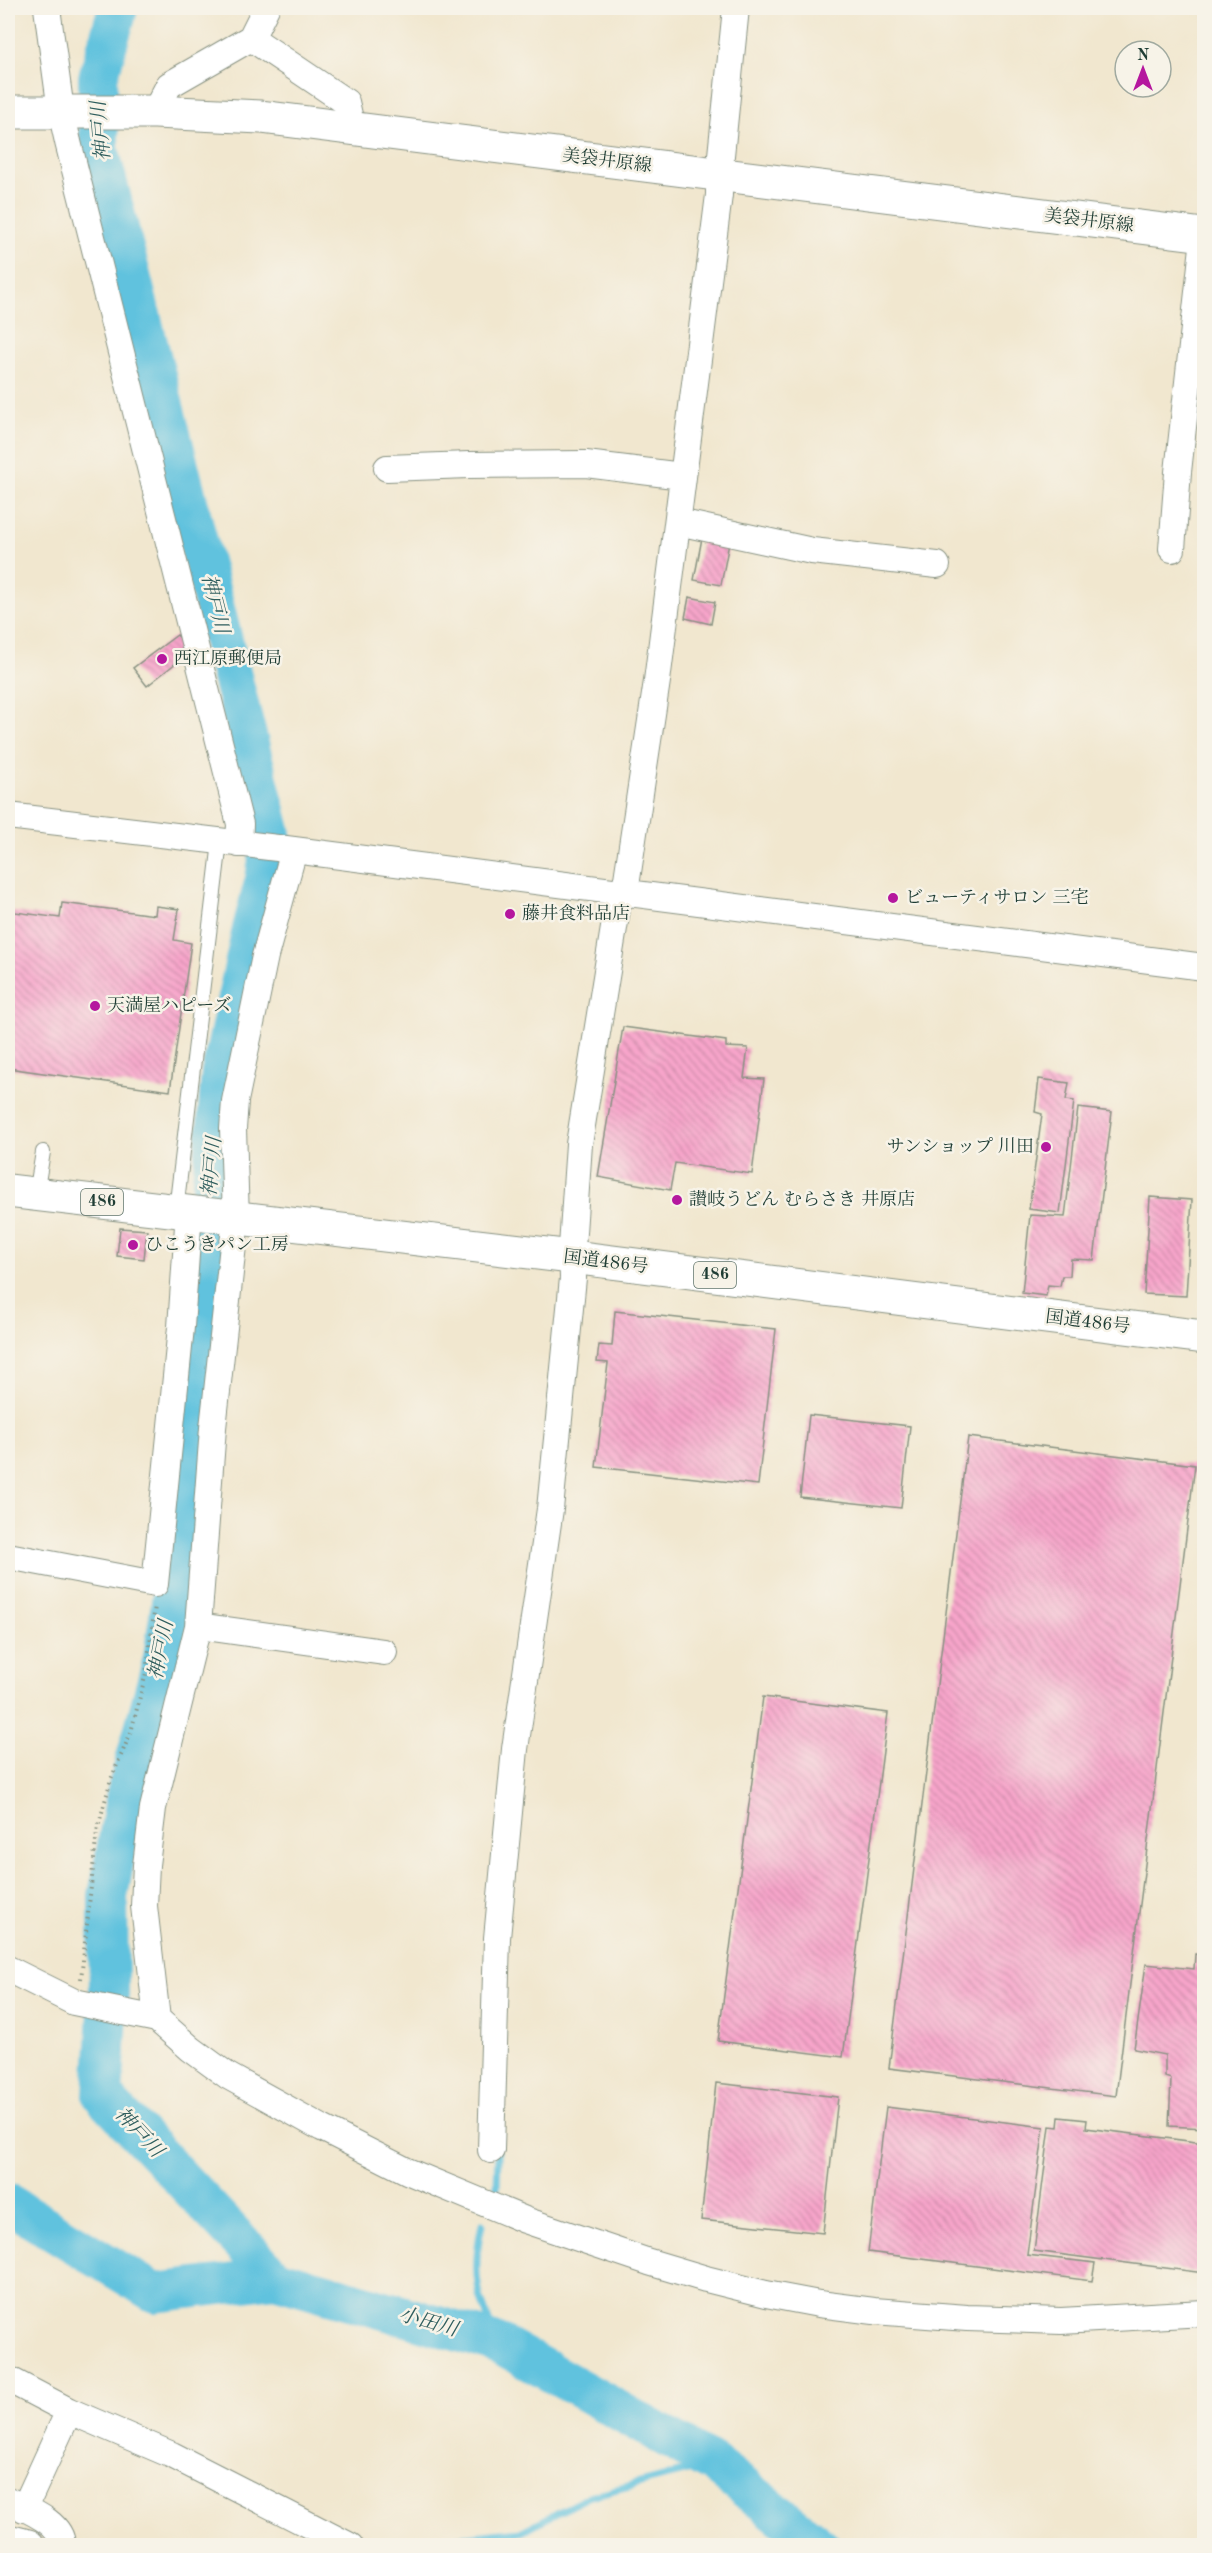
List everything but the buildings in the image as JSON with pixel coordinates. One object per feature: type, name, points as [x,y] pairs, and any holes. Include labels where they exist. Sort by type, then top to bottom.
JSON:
[{"type":"main road","name":"美袋井原線","points":[[8,112],[139,112],[261,117],[1204,237]]},
{"type":"main road","name":"国道486号","points":[[22,1192],[572,1257],[1204,1337]]},
{"type":"main road","points":[[8,2541],[28,2546]]},
{"type":"street","points":[[47,8],[72,111],[116,342],[240,824],[237,844]]},
{"type":"street","points":[[139,112],[169,85],[251,38],[266,8]]},
{"type":"street","points":[[491,2150],[497,1938],[515,1749],[550,1509],[573,1278],[572,1257],[579,1144],[657,681],[719,195],[719,175],[736,8]]},
{"type":"street","points":[[251,38],[346,102],[352,128]]},
{"type":"street","points":[[1172,549],[1178,472],[1204,237]]},
{"type":"street","points":[[387,468],[586,464],[682,476]]},
{"type":"street","points":[[678,522],[812,551],[937,565]]},
{"type":"street","points":[[8,816],[1204,967]]},
{"type":"street","points":[[8,1556],[155,1584],[166,1457],[182,1327],[204,1214],[233,1129],[235,1101],[290,850]]},
{"type":"street","points":[[149,2017],[144,1906],[149,1837],[153,1808],[198,1626],[213,1428],[204,1214]]},
{"type":"street","points":[[198,1626],[384,1652]]},
{"type":"street","points":[[8,1969],[79,2003],[149,2017],[228,2076],[322,2128],[407,2171],[525,2220],[649,2262],[766,2294],[874,2311],[967,2318],[1061,2321],[1204,2313]]},
{"type":"street","points":[[8,2379],[67,2410],[172,2455],[350,2546]]},
{"type":"street","points":[[62,2546],[62,2540],[55,2527],[16,2504],[69,2411],[67,2410]]},
{"type":"lane","points":[[204,1214],[237,844]]},
{"type":"lane","points":[[22,1192],[43,1152]]},
{"type":"path","points":[[79,2003],[97,1831],[111,1779],[131,1732],[146,1673],[155,1619],[155,1584]]},
{"type":"waterway","name":"神戸川","points":[[118,8],[98,78],[99,149],[272,835],[265,879],[221,1073],[188,1483],[163,1659],[126,1795],[108,1896],[109,1996],[103,2096],[275,2278]]},
{"type":"waterway","points":[[497,2188],[498,2153]]},
{"type":"waterway","name":"小田川","points":[[8,2203],[155,2293],[275,2278],[500,2344],[714,2464],[820,2546]]},
{"type":"waterway","points":[[482,2224],[477,2258],[478,2286],[486,2314],[500,2344]]},
{"type":"waterway","points":[[447,2546],[456,2538],[522,2531],[590,2496],[714,2464]]},
{"type":"place","name":"西江原郵便局","points":[[162,659]]},
{"type":"place","name":"ビューティサロン 三宅","points":[[893,898]]},
{"type":"place","name":"藤井食料品店","points":[[510,914]]},
{"type":"place","name":"天満屋ハピーズ","points":[[95,1006]]},
{"type":"place","name":"サンショップ 川田","points":[[1046,1147]]},
{"type":"place","name":"讃岐うどん むらさき 井原店","points":[[677,1200]]},
{"type":"place","name":"ひこうきパン工房","points":[[133,1245]]}]
